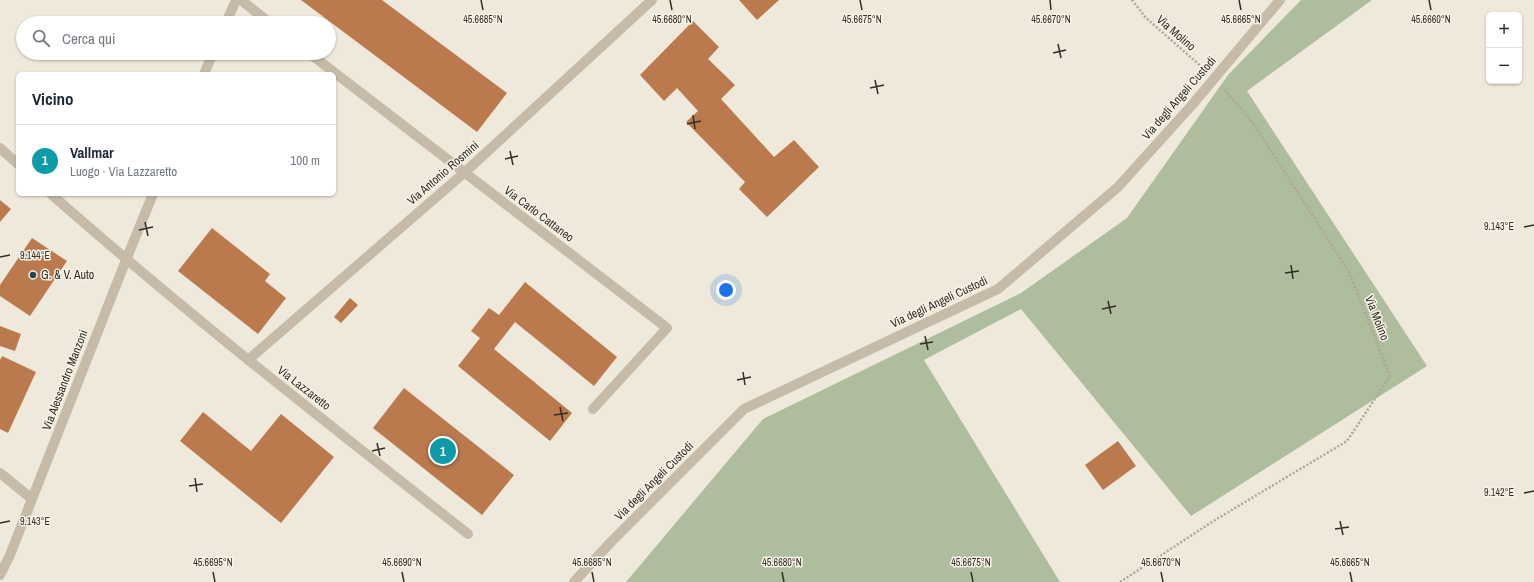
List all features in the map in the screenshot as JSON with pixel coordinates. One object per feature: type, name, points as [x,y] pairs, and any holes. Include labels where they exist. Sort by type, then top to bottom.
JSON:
[{"type":"street","points":[[229,16],[236,0]]},
{"type":"street","points":[[240,0],[261,16]]},
{"type":"street","name":"Via Antonio Rosmini","points":[[248,360],[464,173],[652,0]]},
{"type":"street","name":"Via degli Angeli Custodi","points":[[574,582],[611,542],[744,409],[998,289],[1118,187],[1280,0]]},
{"type":"street","points":[[205,72],[210,60]]},
{"type":"street","name":"Via Carlo Cattaneo","points":[[318,60],[334,72]]},
{"type":"street","name":"Via Carlo Cattaneo","points":[[336,74],[667,328],[593,409]]},
{"type":"street","points":[[0,148],[16,162]]},
{"type":"street","name":"Via Lazzaretto","points":[[54,196],[126,260],[248,360],[468,534]]},
{"type":"street","name":"Via Alessandro Manzoni","points":[[0,575],[10,555],[152,196]]},
{"type":"street","points":[[0,473],[32,499]]},
{"type":"path","name":"Via Molino","points":[[1120,582],[1215,520],[1347,441],[1390,376],[1349,272],[1254,123],[1214,78],[1146,18],[1132,0]]},
{"type":"green space","points":[[1301,0],[1372,0],[1247,91],[1427,366],[1191,516],[1021,309],[924,360],[1060,582],[626,582],[763,419],[1021,293],[1127,218],[1228,75]]},
{"type":"building","points":[[301,0],[382,0],[507,93],[477,132],[336,26],[336,16],[322,16]]},
{"type":"building","points":[[739,0],[779,0],[757,20]]},
{"type":"building","points":[[693,21],[719,47],[708,59],[735,85],[721,99],[774,157],[794,140],[819,167],[767,217],[739,189],[745,182],[686,122],[698,111],[677,88],[664,101],[640,75]]},
{"type":"building","points":[[0,200],[11,209],[0,222]]},
{"type":"building","points":[[212,228],[270,274],[265,281],[286,298],[258,334],[178,271]]},
{"type":"building","points":[[32,238],[67,261],[30,316],[0,296],[0,285]]},
{"type":"building","points":[[525,282],[617,357],[594,386],[515,322],[494,349],[572,413],[550,441],[458,366],[480,338],[471,331],[489,308],[499,315]]},
{"type":"building","points":[[350,298],[358,305],[341,323],[334,317]]},
{"type":"building","points":[[0,326],[21,334],[15,351],[0,346]]},
{"type":"building","points":[[2,356],[36,372],[8,433],[0,429],[0,360]]},
{"type":"building","points":[[404,388],[514,475],[482,515],[373,428]]},
{"type":"building","points":[[203,412],[251,451],[281,414],[334,457],[281,523],[180,441]]},
{"type":"building","points":[[1118,441],[1136,466],[1103,490],[1085,465]]},
{"type":"place","name":"G. & V. Auto","points":[[33,275]]},
{"type":"place","name":"Vallmar","points":[[443,451]]}]
